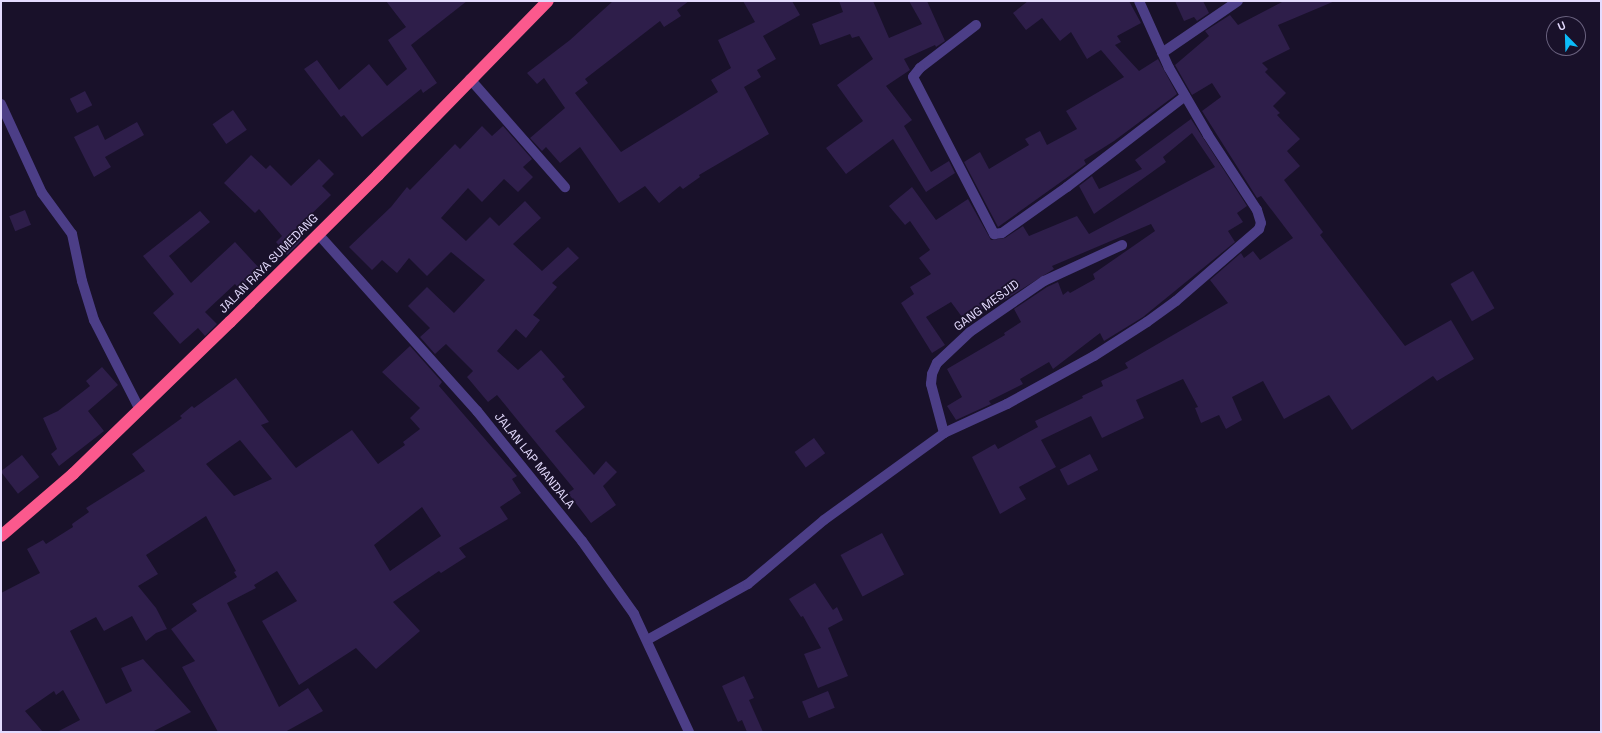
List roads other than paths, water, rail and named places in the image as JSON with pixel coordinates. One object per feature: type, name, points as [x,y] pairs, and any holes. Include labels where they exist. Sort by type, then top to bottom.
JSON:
[{"type":"highway","name":"JALAN RAYA SUMEDANG","points":[[1,536],[73,474],[140,410],[318,235],[548,1]]},
{"type":"street","points":[[647,640],[748,584],[824,520],[944,433],[1007,404],[1120,340],[1176,301],[1259,229],[1261,223],[1258,210],[1185,96],[1162,53],[1139,1]]},
{"type":"street","points":[[1162,53],[1238,1]]},
{"type":"street","points":[[976,25],[920,68],[913,77],[994,234],[1002,233],[1067,187],[1185,96]]},
{"type":"street","points":[[470,79],[565,187]]},
{"type":"street","points":[[1,104],[42,193],[72,234],[82,281],[94,320],[140,410]]},
{"type":"street","name":"JALAN LAP MANDALA","points":[[318,235],[477,411],[582,540],[634,614],[689,732]]},
{"type":"street","name":"GANG MESJID","points":[[944,433],[931,384],[932,374],[937,363],[970,332],[1044,281],[1122,245]]}]
